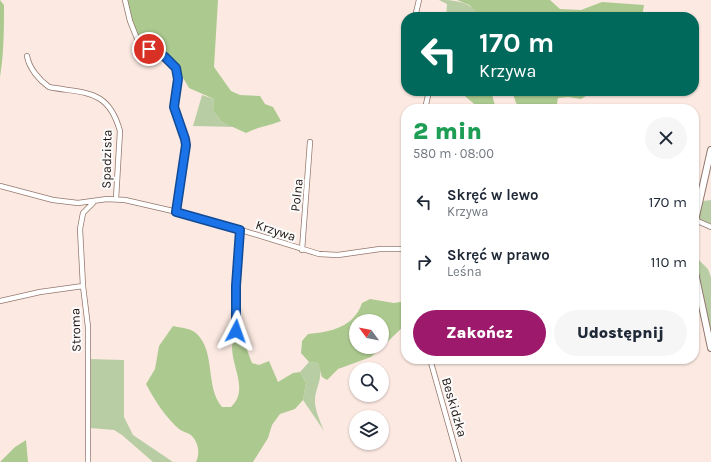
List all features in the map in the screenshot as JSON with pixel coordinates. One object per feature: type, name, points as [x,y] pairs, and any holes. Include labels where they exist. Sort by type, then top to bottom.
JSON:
[{"type":"street","points":[[125,0],[130,21],[138,41],[172,62],[178,73],[174,107],[186,145],[176,212]]},
{"type":"street","points":[[416,12],[419,0]]},
{"type":"street","name":"Spadzista","points":[[27,56],[28,63],[49,87],[89,92],[98,96],[104,101],[118,122],[120,131],[116,199]]},
{"type":"street","name":"Polna","points":[[302,250],[310,142]]},
{"type":"street","points":[[699,194],[711,150]]},
{"type":"street","name":"Krzywa","points":[[0,186],[53,200],[78,203],[116,199],[176,212],[240,230],[302,250],[330,256],[380,249],[401,249]]},
{"type":"street","points":[[82,218],[86,208],[95,202]]},
{"type":"street","points":[[78,203],[82,218]]},
{"type":"street","name":"Stroma","points":[[82,218],[80,229],[83,286],[88,327],[88,462]]},
{"type":"street","points":[[699,223],[711,227]]},
{"type":"street","points":[[236,331],[236,286],[240,230]]},
{"type":"street","points":[[0,301],[40,292],[83,286]]},
{"type":"street","points":[[699,292],[711,348]]},
{"type":"street","name":"Beskidzka","points":[[431,364],[459,462]]},
{"type":"green space","points":[[0,0],[4,5],[4,32],[0,77]]},
{"type":"green space","points":[[126,0],[218,0],[214,67],[231,91],[240,95],[260,96],[265,104],[273,107],[281,121],[246,133],[222,122],[213,111],[214,99],[189,88],[173,61],[167,56],[141,42],[133,24]]},
{"type":"green space","points":[[439,0],[460,2],[469,5],[478,12],[446,12],[447,4]]},
{"type":"green space","points":[[457,0],[550,0],[560,9],[581,10],[602,2],[644,5],[643,12],[477,12],[469,5]]},
{"type":"green space","points":[[202,95],[214,99],[213,111],[222,122],[235,127],[193,126]]},
{"type":"green space","points":[[465,96],[492,96],[495,104],[474,104]]},
{"type":"green space","points":[[514,96],[586,96],[581,99],[568,97],[558,98],[557,104],[516,103]]},
{"type":"green space","points":[[711,200],[711,224],[699,219],[703,201]]},
{"type":"green space","points":[[699,260],[708,269],[711,277],[711,336],[699,276]]},
{"type":"green space","points":[[370,299],[394,303],[401,302],[401,329],[389,340],[389,314],[356,314],[362,303]]},
{"type":"green space","points":[[349,321],[349,354],[374,354],[371,357],[357,362],[349,362],[349,365],[338,369],[327,380],[322,377],[318,363],[309,362],[301,353],[302,341],[308,334],[333,330]]},
{"type":"green space","points":[[173,326],[192,330],[203,342],[207,351],[214,390],[222,407],[231,407],[237,399],[239,391],[239,382],[232,346],[234,338],[242,337],[252,363],[259,365],[269,361],[278,382],[293,373],[300,372],[306,383],[303,400],[295,409],[280,414],[272,425],[268,438],[253,462],[196,462],[198,449],[196,442],[191,435],[181,430],[174,424],[153,396],[146,384],[155,369],[159,346]]},
{"type":"green space","points":[[89,359],[124,360],[124,417],[133,435],[173,462],[153,462],[122,435],[114,430],[90,428]]},
{"type":"green space","points":[[309,362],[318,363],[320,368],[320,378],[315,403],[317,414],[324,431],[303,400],[306,383],[300,372]]},
{"type":"green space","points":[[26,440],[28,462],[0,462],[15,447]]},
{"type":"route","points":[[149,49],[172,62],[178,73],[174,95],[174,107],[186,145],[176,212],[199,217],[240,230],[236,286],[236,331]]}]
